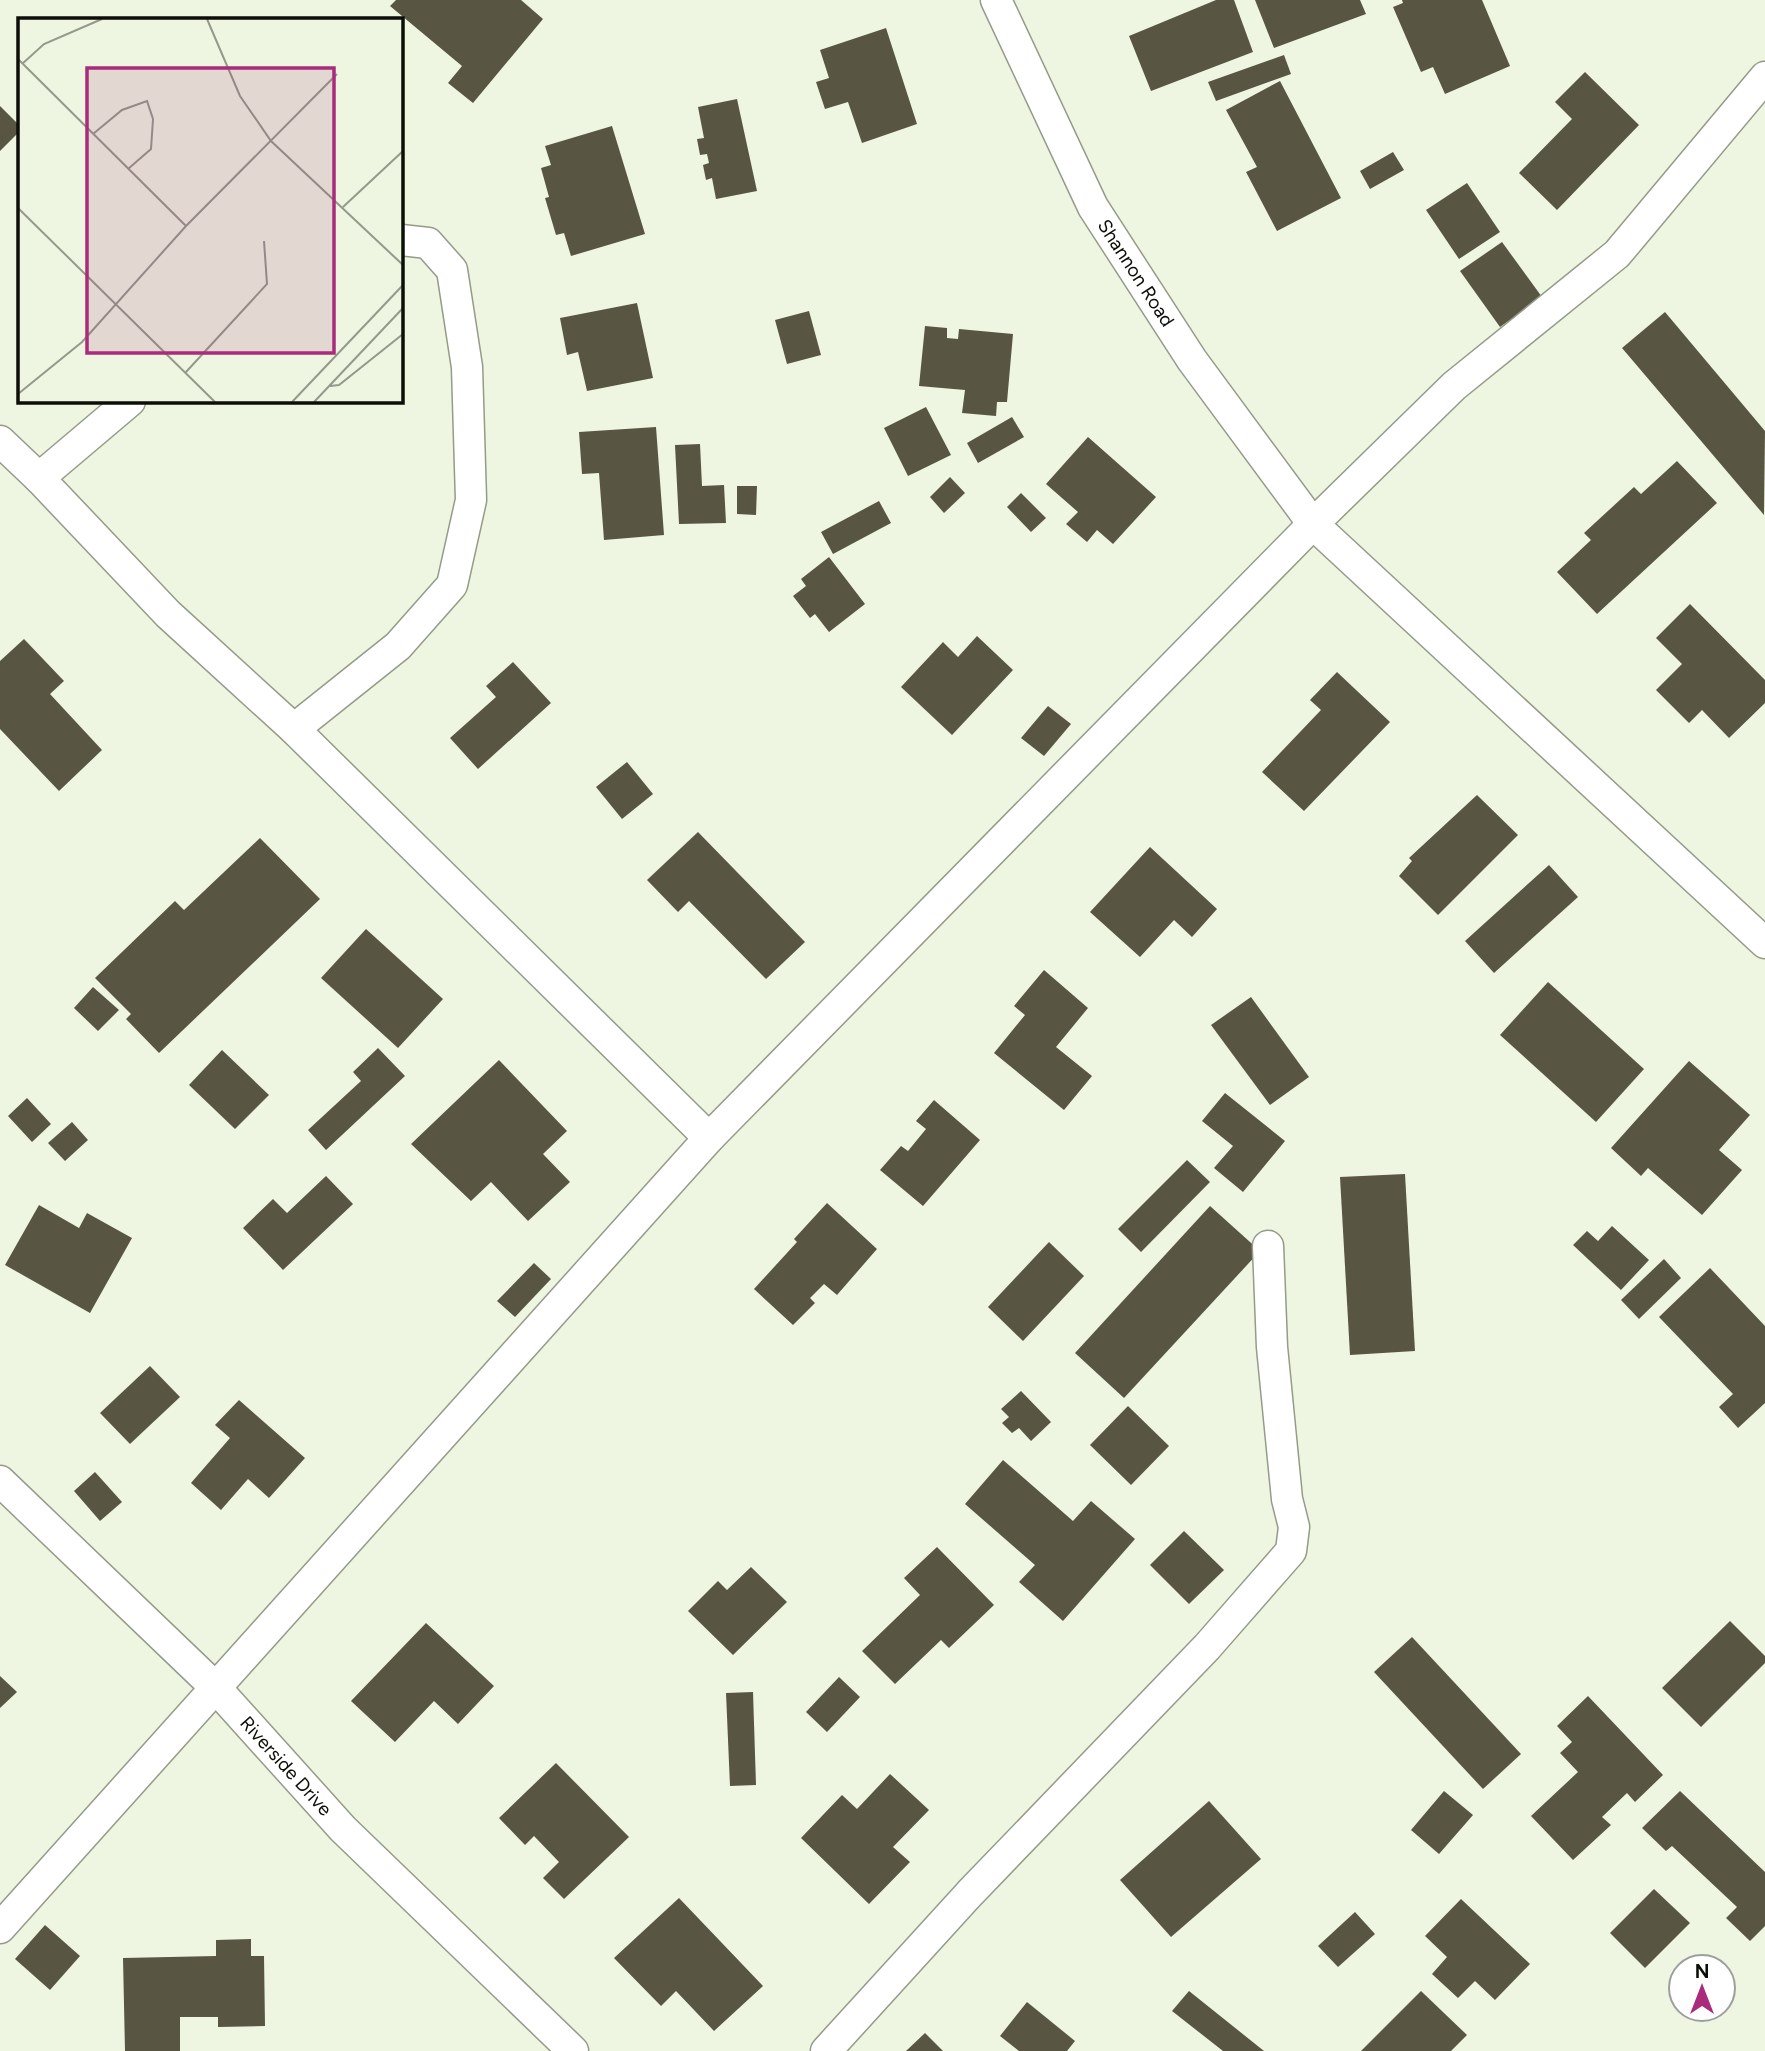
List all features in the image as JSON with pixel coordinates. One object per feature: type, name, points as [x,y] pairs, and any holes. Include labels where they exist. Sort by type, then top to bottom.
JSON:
[{"type":"street","name":"Shannon Road","points":[[996,0],[1093,207],[1192,360],[1314,524],[1765,943]]},
{"type":"street","points":[[0,1928],[709,1138],[1314,524],[1454,386],[1616,254],[1765,77]]},
{"type":"street","points":[[294,729],[398,646],[452,585],[471,500],[467,367],[452,270],[428,243],[402,240]]},
{"type":"street","points":[[39,478],[129,402]]},
{"type":"street","points":[[0,441],[39,478],[168,614],[294,729],[709,1138]]},
{"type":"street","points":[[826,2051],[970,1893],[1207,1647],[1291,1551],[1294,1527],[1287,1499],[1272,1347],[1268,1247]]},
{"type":"street","name":"Riverside Drive","points":[[0,1480],[215,1687],[343,1829],[573,2051]]},
{"type":"building","points":[[396,0],[521,0],[543,19],[473,103],[448,83],[462,66],[390,6]]},
{"type":"building","points":[[1216,0],[1234,0],[1253,52],[1151,91],[1129,36]]},
{"type":"building","points":[[1255,0],[1360,0],[1366,14],[1274,48]]},
{"type":"building","points":[[1402,0],[1482,0],[1510,66],[1445,94],[1433,67],[1421,72],[1393,7],[1403,3]]},
{"type":"building","points":[[886,28],[917,124],[862,143],[848,102],[825,109],[816,82],[829,78],[820,50]]},
{"type":"building","points":[[1284,55],[1291,74],[1216,101],[1208,82]]},
{"type":"building","points":[[1585,72],[1639,125],[1557,210],[1519,173],[1572,119],[1555,102]]},
{"type":"building","points":[[1280,81],[1341,198],[1277,231],[1246,172],[1257,167],[1226,110]]},
{"type":"building","points":[[737,99],[757,191],[716,199],[712,178],[706,180],[703,165],[709,163],[707,154],[700,155],[697,139],[704,138],[698,107]]},
{"type":"building","points":[[0,106],[18,124],[18,133],[0,151]]},
{"type":"building","points":[[612,126],[645,234],[571,256],[564,233],[556,235],[545,198],[549,197],[541,168],[551,165],[545,146]]},
{"type":"building","points":[[1393,152],[1404,170],[1370,189],[1360,171]]},
{"type":"building","points":[[1467,183],[1500,232],[1459,259],[1426,210]]},
{"type":"building","points":[[1502,242],[1542,297],[1500,327],[1460,271]]},
{"type":"building","points":[[637,303],[653,378],[587,391],[578,352],[567,355],[560,318]]},
{"type":"building","points":[[809,311],[821,355],[787,364],[775,320]]},
{"type":"building","points":[[1665,312],[1765,431],[1764,515],[1622,348]]},
{"type":"building","points":[[925,326],[947,328],[947,338],[958,339],[959,329],[1013,334],[1007,402],[997,402],[996,416],[962,413],[965,390],[919,386]]},
{"type":"building","points":[[926,407],[951,455],[908,476],[884,428]]},
{"type":"building","points":[[1012,417],[1024,437],[978,463],[967,443]]},
{"type":"building","points":[[656,427],[664,535],[604,540],[599,473],[582,474],[579,432]]},
{"type":"building","points":[[1088,437],[1156,497],[1113,544],[1097,530],[1087,542],[1066,524],[1078,512],[1046,484]]},
{"type":"building","points":[[700,444],[702,486],[724,485],[726,523],[679,524],[675,445]]},
{"type":"building","points":[[1677,461],[1717,503],[1597,614],[1557,572],[1591,540],[1584,533],[1634,487],[1641,494]]},
{"type":"building","points":[[950,477],[965,493],[944,513],[930,497]]},
{"type":"building","points":[[737,486],[757,486],[756,515],[737,514]]},
{"type":"building","points":[[1021,493],[1046,518],[1031,532],[1007,507]]},
{"type":"building","points":[[879,501],[891,523],[833,554],[821,532]]},
{"type":"building","points":[[829,557],[865,604],[829,632],[815,614],[810,618],[793,596],[806,586],[801,579]]},
{"type":"building","points":[[1690,604],[1765,680],[1765,703],[1729,738],[1702,710],[1689,723],[1656,690],[1682,664],[1656,638]]},
{"type":"building","points":[[977,636],[1013,670],[952,735],[901,687],[943,642],[958,657]]},
{"type":"building","points":[[24,639],[64,681],[50,694],[102,750],[59,791],[0,729],[0,661]]},
{"type":"building","points":[[513,662],[551,703],[478,769],[450,738],[496,697],[486,686]]},
{"type":"building","points":[[1337,672],[1390,722],[1304,811],[1262,772],[1321,710],[1310,700]]},
{"type":"building","points":[[1048,706],[1071,724],[1044,756],[1021,738]]},
{"type":"building","points":[[627,762],[653,794],[622,819],[596,787]]},
{"type":"building","points":[[1477,795],[1518,835],[1438,915],[1399,876],[1412,861],[1409,858]]},
{"type":"building","points":[[698,832],[805,942],[766,979],[689,901],[678,912],[647,880]]},
{"type":"building","points":[[260,838],[320,899],[159,1053],[126,1019],[131,1014],[95,978],[175,901],[184,910]]},
{"type":"building","points":[[1150,847],[1217,909],[1192,937],[1174,920],[1140,957],[1090,912]]},
{"type":"building","points":[[1549,865],[1578,897],[1494,973],[1465,941]]},
{"type":"building","points":[[366,929],[443,999],[398,1048],[321,978]]},
{"type":"building","points":[[1044,970],[1088,1008],[1056,1047],[1092,1076],[1064,1110],[994,1053],[1025,1015],[1014,1006]]},
{"type":"building","points":[[1548,982],[1644,1069],[1596,1122],[1500,1035]]},
{"type":"building","points":[[93,987],[119,1010],[98,1031],[74,1008]]},
{"type":"building","points":[[1251,997],[1309,1077],[1270,1105],[1211,1025]]},
{"type":"building","points":[[378,1048],[405,1076],[326,1150],[308,1130],[361,1081],[353,1072]]},
{"type":"building","points":[[222,1050],[269,1095],[235,1129],[189,1085]]},
{"type":"building","points":[[499,1060],[567,1131],[543,1154],[570,1182],[528,1221],[491,1182],[471,1201],[411,1144]]},
{"type":"building","points":[[1689,1061],[1750,1115],[1719,1150],[1742,1170],[1702,1215],[1648,1168],[1641,1176],[1611,1148]]},
{"type":"building","points":[[1225,1093],[1285,1141],[1243,1192],[1214,1168],[1233,1146],[1202,1121]]},
{"type":"building","points":[[27,1098],[51,1124],[32,1142],[8,1116]]},
{"type":"building","points":[[934,1100],[980,1140],[923,1206],[880,1170],[901,1146],[908,1151],[926,1129],[916,1121]]},
{"type":"building","points":[[72,1122],[88,1140],[65,1161],[48,1143]]},
{"type":"building","points":[[1187,1160],[1210,1182],[1141,1252],[1118,1229]]},
{"type":"building","points":[[1405,1174],[1415,1351],[1350,1355],[1340,1177]]},
{"type":"building","points":[[326,1176],[353,1204],[283,1270],[243,1228],[273,1199],[287,1213]]},
{"type":"building","points":[[827,1203],[877,1249],[837,1295],[824,1284],[810,1298],[815,1303],[793,1325],[754,1289],[797,1242],[794,1239]]},
{"type":"building","points":[[39,1205],[79,1228],[87,1213],[132,1238],[90,1313],[5,1265]]},
{"type":"building","points":[[1210,1206],[1260,1251],[1124,1398],[1075,1353]]},
{"type":"building","points":[[1612,1226],[1649,1260],[1621,1290],[1573,1245],[1587,1231],[1598,1241]]},
{"type":"building","points":[[1049,1242],[1084,1276],[1023,1341],[988,1307]]},
{"type":"building","points":[[1664,1259],[1681,1278],[1639,1319],[1621,1300]]},
{"type":"building","points":[[534,1263],[551,1279],[515,1317],[497,1301]]},
{"type":"building","points":[[1710,1268],[1765,1326],[1765,1403],[1738,1428],[1719,1407],[1733,1394],[1659,1317]]},
{"type":"building","points":[[150,1366],[180,1397],[130,1444],[100,1413]]},
{"type":"building","points":[[1021,1391],[1051,1422],[1031,1441],[1019,1428],[1012,1433],[1002,1423],[1009,1417],[1001,1409]]},
{"type":"building","points":[[239,1400],[305,1458],[269,1498],[248,1479],[221,1510],[191,1483],[230,1438],[215,1425]]},
{"type":"building","points":[[1128,1406],[1169,1446],[1131,1485],[1090,1445]]},
{"type":"building","points":[[1003,1460],[1073,1521],[1091,1501],[1135,1539],[1063,1621],[1019,1582],[1035,1565],[965,1504]]},
{"type":"building","points":[[95,1472],[122,1502],[100,1521],[74,1491]]},
{"type":"building","points":[[1184,1531],[1224,1570],[1189,1604],[1150,1565]]},
{"type":"building","points":[[937,1547],[994,1605],[949,1648],[941,1640],[895,1684],[862,1651],[920,1595],[904,1578]]},
{"type":"building","points":[[751,1567],[787,1602],[733,1655],[688,1611],[718,1581],[727,1590]]},
{"type":"building","points":[[1730,1621],[1765,1656],[1765,1663],[1701,1727],[1662,1688]]},
{"type":"building","points":[[426,1623],[494,1686],[458,1724],[434,1701],[395,1742],[351,1701]]},
{"type":"building","points":[[1412,1637],[1521,1754],[1483,1789],[1374,1672]]},
{"type":"building","points":[[0,1676],[17,1692],[0,1708]]},
{"type":"building","points":[[839,1677],[860,1697],[827,1732],[806,1712]]},
{"type":"building","points":[[753,1692],[756,1785],[730,1786],[726,1693]]},
{"type":"building","points":[[1588,1696],[1663,1775],[1635,1802],[1627,1793],[1602,1817],[1611,1825],[1573,1860],[1531,1816],[1578,1772],[1560,1753],[1572,1742],[1557,1726]]},
{"type":"building","points":[[556,1763],[629,1837],[564,1899],[543,1878],[559,1862],[534,1836],[525,1845],[499,1818]]},
{"type":"building","points":[[890,1774],[929,1810],[893,1847],[910,1862],[869,1904],[801,1838],[842,1795],[857,1809]]},
{"type":"building","points":[[1444,1791],[1473,1815],[1439,1854],[1411,1830]]},
{"type":"building","points":[[1680,1791],[1765,1872],[1765,1926],[1750,1941],[1726,1918],[1737,1907],[1672,1846],[1666,1851],[1642,1828]]},
{"type":"building","points":[[1209,1801],[1261,1859],[1171,1937],[1120,1880]]},
{"type":"building","points":[[1654,1889],[1690,1923],[1645,1968],[1610,1933]]},
{"type":"building","points":[[679,1898],[763,1986],[714,2031],[676,1991],[661,2006],[614,1958]]},
{"type":"building","points":[[1461,1899],[1530,1964],[1495,2000],[1475,1981],[1458,1998],[1432,1974],[1447,1957],[1425,1936]]},
{"type":"building","points":[[1355,1912],[1375,1934],[1338,1967],[1318,1946]]},
{"type":"building","points":[[45,1925],[80,1956],[50,1990],[15,1959]]},
{"type":"building","points":[[251,1939],[251,1956],[264,1956],[265,2026],[218,2027],[218,2017],[180,2017],[180,2051],[125,2051],[123,1958],[216,1956],[216,1940]]},
{"type":"building","points":[[1189,1991],[1264,2051],[1223,2051],[1172,2011]]},
{"type":"building","points":[[1421,1991],[1467,2035],[1451,2051],[1361,2051]]},
{"type":"building","points":[[1027,2002],[1075,2041],[1067,2051],[1019,2051],[1000,2036]]},
{"type":"building","points":[[925,2033],[943,2051],[906,2051]]}]
